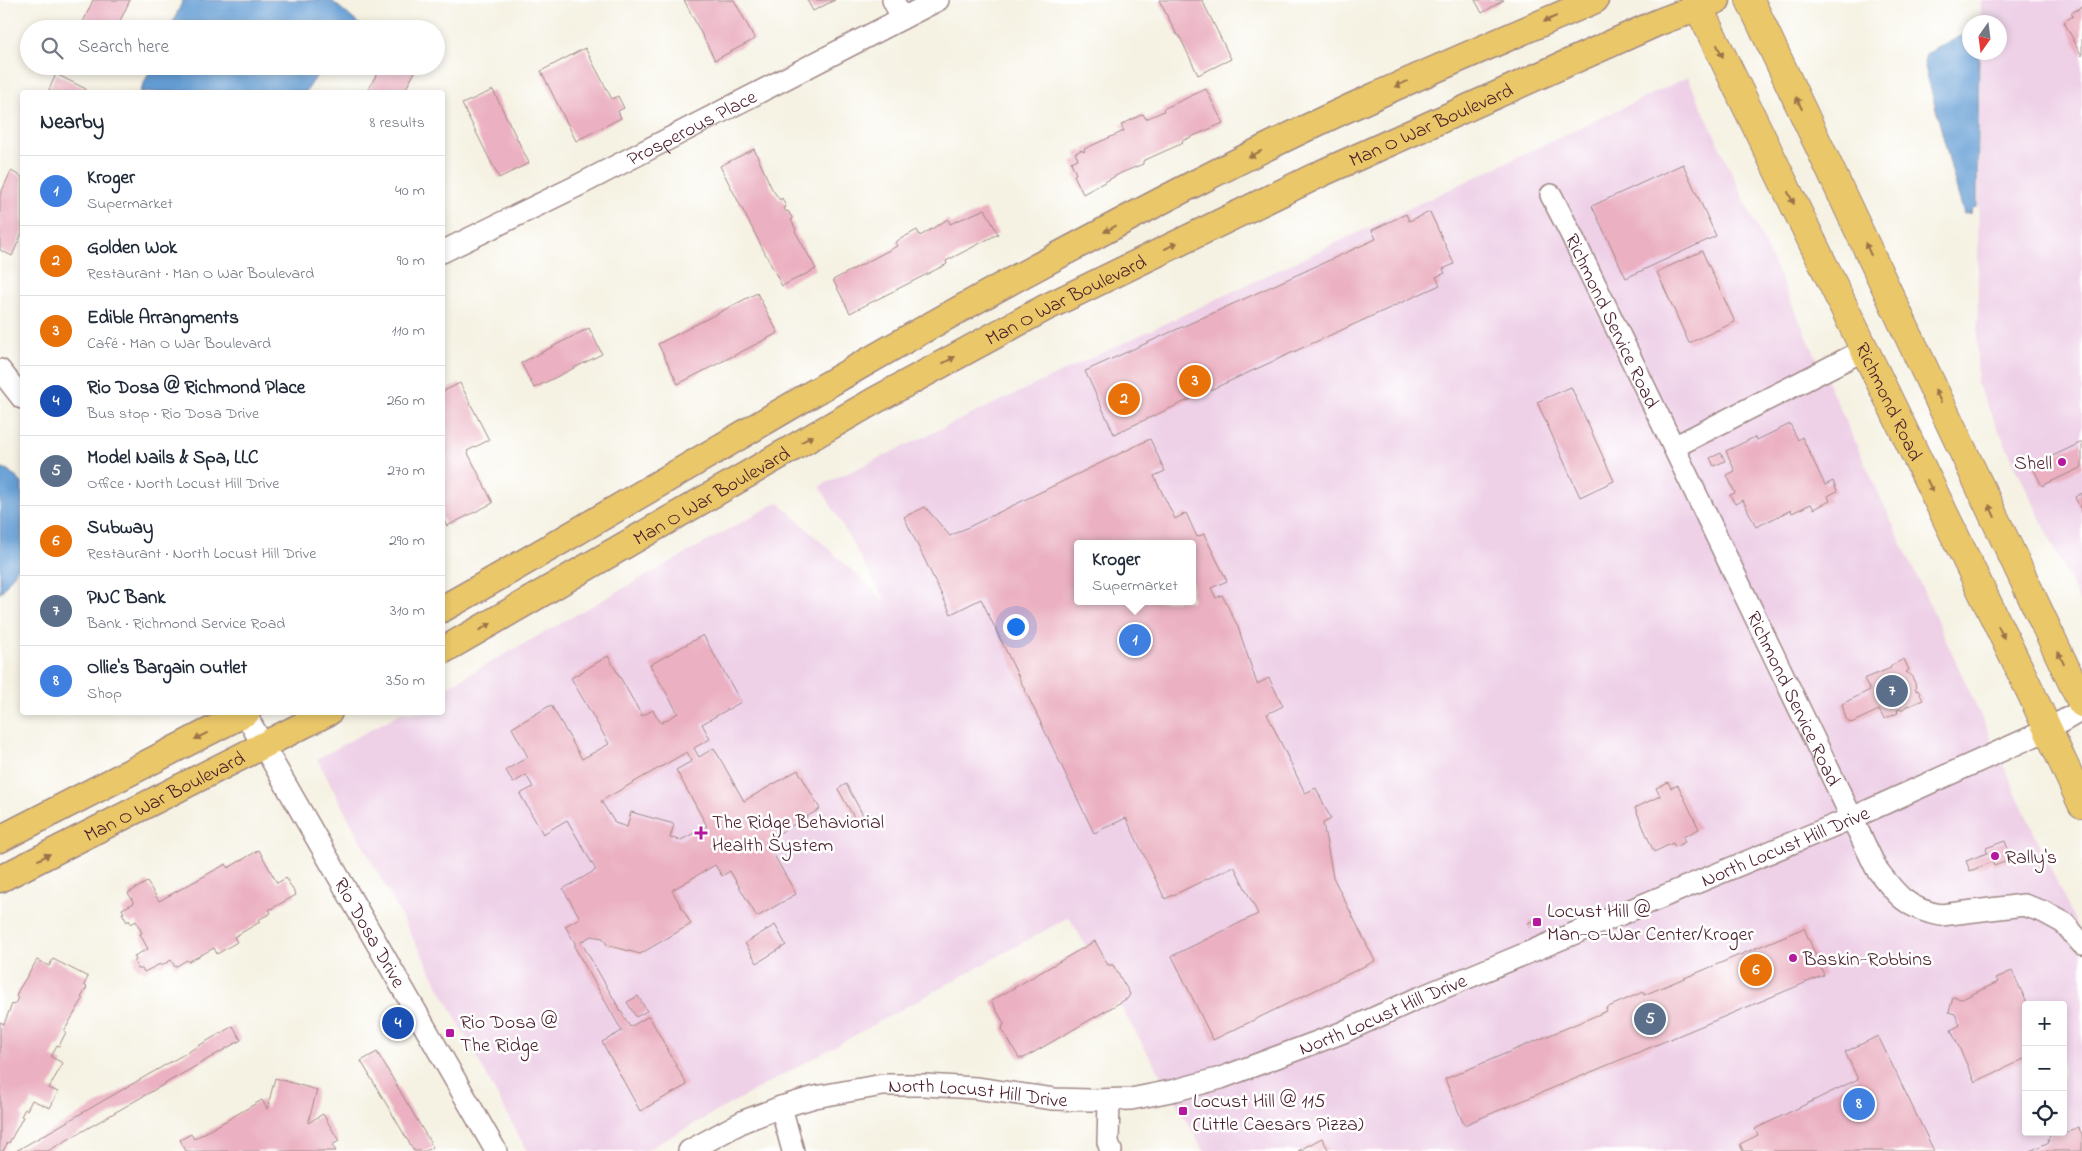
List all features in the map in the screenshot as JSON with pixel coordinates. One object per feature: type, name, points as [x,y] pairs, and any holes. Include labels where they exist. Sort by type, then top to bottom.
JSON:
[{"type":"highway","points":[[1750,0],[2082,702]]},
{"type":"highway","name":"Richmond Road","points":[[1704,3],[1864,350],[2032,695],[2046,730],[2082,804]]},
{"type":"main road","name":"Man O War Boulevard","points":[[445,607],[939,321],[1031,271],[1232,165],[1371,98],[1595,0]]},
{"type":"main road","name":"Man O War Boulevard","points":[[445,649],[832,425],[1045,308],[1331,168],[1704,3]]},
{"type":"main road","name":"Man O War Boulevard","points":[[0,839],[241,715]]},
{"type":"main road","name":"Man O War Boulevard","points":[[0,880],[323,715]]},
{"type":"street","name":"Prosperous Place","points":[[445,251],[579,185],[898,9],[938,0]]},
{"type":"street","name":"Richmond Service Road","points":[[1551,195],[1876,868],[1895,894],[1906,902],[1929,913],[1941,915],[2024,905],[2044,912],[2064,923],[2082,944]]},
{"type":"street","points":[[1674,447],[1864,350]]},
{"type":"street","points":[[0,370],[20,395]]},
{"type":"street","name":"North Locust Hill Drive","points":[[689,1151],[744,1121],[781,1107],[816,1097],[883,1085],[968,1088],[1054,1099],[1109,1100],[1132,1099],[1221,1078],[1341,1034],[1414,1000],[1852,818],[2046,730],[2082,710]]},
{"type":"street","name":"Rio Dosa Drive","points":[[246,715],[496,1151]]},
{"type":"street","points":[[1109,1100],[1108,1142],[1111,1151]]},
{"type":"street","points":[[781,1107],[793,1151]]},
{"type":"shaded area","points":[[1981,0],[2082,0],[2082,607],[1977,384],[1980,60],[2007,60],[2007,15],[1981,15]]},
{"type":"shaded area","points":[[1688,77],[2082,937],[2082,1151],[1204,1151],[1069,917],[645,1151],[527,1151],[317,759],[397,715],[445,715],[445,688],[778,502],[886,602],[820,486]]},
{"type":"water","points":[[183,0],[331,0],[354,20],[174,20]]},
{"type":"water","points":[[1962,36],[1962,60],[1979,60],[1977,207],[1972,208],[1971,213],[1964,214],[1957,190],[1924,63],[1926,54]]},
{"type":"water","points":[[148,75],[317,75],[307,90],[141,90]]},
{"type":"water","points":[[0,467],[8,470],[20,481],[20,565],[0,594]]},
{"type":"building","points":[[93,0],[130,0],[120,20],[84,20]]},
{"type":"building","points":[[684,0],[734,0],[755,39],[715,60]]},
{"type":"building","points":[[807,0],[835,0],[813,11]]},
{"type":"building","points":[[1159,0],[1202,0],[1231,59],[1198,75],[1179,35],[1177,35]]},
{"type":"building","points":[[1475,0],[1504,0],[1482,13]]},
{"type":"building","points":[[2082,7],[2082,56],[2064,22],[2073,16],[2071,13]]},
{"type":"building","points":[[585,48],[612,99],[618,96],[624,108],[618,111],[621,118],[576,141],[541,71]]},
{"type":"building","points":[[56,75],[86,89],[85,90],[49,90]]},
{"type":"building","points":[[376,75],[413,75],[405,90],[368,90]]},
{"type":"building","points":[[1206,89],[1223,123],[1182,141],[1183,143],[1143,161],[1143,164],[1121,173],[1083,194],[1074,175],[1076,174],[1071,162],[1078,159],[1075,153],[1082,150],[1083,152],[1085,151],[1084,149],[1124,131],[1121,125],[1143,114],[1146,119]]},
{"type":"building","points":[[493,90],[529,163],[499,178],[462,104]]},
{"type":"building","points":[[754,149],[772,189],[780,200],[782,198],[786,212],[788,211],[793,219],[791,220],[795,231],[816,269],[782,286],[720,166]]},
{"type":"building","points":[[1683,164],[1716,236],[1626,278],[1592,206]]},
{"type":"building","points":[[11,171],[20,176],[20,238],[12,256],[0,250],[0,195]]},
{"type":"building","points":[[985,209],[998,234],[946,261],[947,264],[850,313],[833,280],[897,246],[895,242],[917,230],[920,236],[948,219],[950,224]]},
{"type":"building","points":[[1430,212],[1454,264],[1443,269],[1445,273],[1436,277],[1440,285],[1114,434],[1085,371],[1376,239],[1372,230],[1406,214],[1409,221]]},
{"type":"building","points":[[1702,251],[1735,322],[1689,343],[1657,272]]},
{"type":"building","points":[[757,293],[778,333],[678,384],[658,344]]},
{"type":"building","points":[[589,328],[602,354],[534,388],[521,363]]},
{"type":"building","points":[[460,383],[489,440],[467,451],[493,503],[447,526],[445,523],[445,390]]},
{"type":"building","points":[[1571,387],[1614,481],[1580,497],[1537,402]]},
{"type":"building","points":[[1790,424],[1798,440],[1802,437],[1825,485],[1833,481],[1837,491],[1828,496],[1830,501],[1814,509],[1811,504],[1792,513],[1791,510],[1756,527],[1743,500],[1735,504],[1730,495],[1735,493],[1727,475],[1735,471],[1726,451],[1755,437],[1757,440]]},
{"type":"building","points":[[1150,439],[1165,471],[1154,476],[1175,519],[1186,513],[1197,537],[1204,534],[1227,581],[1211,588],[1216,598],[1222,595],[1238,627],[1257,684],[1269,678],[1283,706],[1267,714],[1305,793],[1316,788],[1331,819],[1323,823],[1333,877],[1375,961],[1213,1040],[1172,956],[1258,914],[1234,866],[1165,899],[1126,818],[1094,833],[981,599],[951,614],[904,517],[925,507],[950,536]]},
{"type":"building","name":"Shell","points":[[2082,442],[2082,467],[2042,486],[2032,466]]},
{"type":"building","points":[[1721,453],[1725,461],[1714,466],[1710,458]]},
{"type":"building","points":[[2082,493],[2082,512],[2075,497]]},
{"type":"building","points":[[703,635],[741,702],[702,724],[710,739],[694,748],[699,757],[714,748],[744,801],[798,770],[820,809],[766,841],[796,894],[757,917],[730,871],[722,876],[715,865],[672,890],[691,924],[640,954],[607,945],[603,938],[591,936],[581,942],[630,1027],[649,1016],[687,1085],[640,1111],[602,1042],[622,1031],[575,948],[575,943],[565,926],[580,918],[563,889],[596,870],[567,820],[543,834],[520,794],[533,787],[526,775],[513,783],[506,770],[528,757],[512,728],[551,705],[582,759],[609,744],[571,678],[608,656],[642,716],[653,710],[661,723],[678,713],[650,665]],"holes":[[[687,752],[692,761],[676,770],[707,826],[681,840],[670,838],[674,824],[631,812],[627,827],[615,823],[601,801]]]},
{"type":"building","points":[[1904,659],[1909,670],[1906,672],[1911,675],[1916,691],[1918,690],[1923,700],[1897,710],[1898,713],[1884,719],[1879,710],[1851,723],[1846,719],[1842,704],[1870,690],[1864,679],[1891,668],[1890,666]]},
{"type":"building","points":[[1668,782],[1671,788],[1678,785],[1699,829],[1683,837],[1685,842],[1675,847],[1673,843],[1654,852],[1635,808],[1660,796],[1656,788]]},
{"type":"building","points":[[846,784],[864,817],[856,821],[838,789]]},
{"type":"building","name":"Rally's","points":[[2005,841],[2012,859],[1994,866],[1992,862],[1970,871],[1966,861],[1987,853],[1986,848]]},
{"type":"building","points":[[259,850],[277,883],[286,878],[296,895],[269,910],[271,913],[258,920],[260,922],[234,937],[237,942],[217,954],[214,948],[175,967],[171,960],[144,972],[142,969],[138,969],[134,962],[136,960],[134,956],[148,949],[136,921],[131,924],[129,920],[127,922],[122,913],[124,913],[122,909],[134,903],[128,893],[147,882],[159,901],[226,864],[228,868]]},
{"type":"building","points":[[1535,920],[1536,924],[1529,927],[1528,923]]},
{"type":"building","points":[[775,925],[786,945],[757,963],[745,943]]},
{"type":"building","points":[[1804,928],[1824,975],[1464,1125],[1445,1079],[1607,1011],[1606,1008],[1643,992],[1644,995]]},
{"type":"building","points":[[1095,941],[1108,965],[1113,965],[1130,994],[1128,998],[1024,1058],[1019,1058],[1002,1029],[1004,1023],[991,1001]]},
{"type":"building","points":[[53,959],[88,977],[84,985],[87,987],[81,998],[83,999],[64,1031],[66,1032],[59,1046],[57,1045],[51,1057],[63,1063],[49,1088],[58,1092],[50,1108],[32,1100],[27,1110],[25,1109],[21,1116],[23,1117],[9,1143],[3,1151],[0,1151],[0,1022],[4,1024],[12,1004],[14,1005],[18,998],[16,997],[18,991],[37,960],[49,966]]},
{"type":"building","points":[[2012,971],[2026,1001],[2022,1001],[2022,1060],[1975,1082],[1951,1030],[1960,1025],[1955,1014],[1949,1012],[1953,997],[1962,999],[1998,982],[1996,978]]},
{"type":"building","points":[[638,996],[647,1011],[636,1017],[627,1002]]},
{"type":"building","points":[[233,1026],[241,1040],[48,1151],[16,1151]]},
{"type":"building","points":[[1878,1036],[1934,1151],[1743,1151],[1740,1144],[1758,1135],[1755,1129],[1858,1079],[1845,1052]]},
{"type":"building","points":[[377,1052],[433,1147],[426,1151],[414,1151],[361,1061]]},
{"type":"building","points":[[275,1078],[317,1090],[308,1123],[323,1114],[339,1141],[332,1145],[336,1151],[186,1151],[180,1140],[191,1134],[194,1139],[262,1100],[267,1109]]},
{"type":"building","points":[[2078,1127],[2082,1134],[2082,1151],[2030,1151],[2049,1142],[2050,1136],[2067,1136],[2067,1132]]},
{"type":"building","points":[[1322,1138],[1329,1151],[1298,1151]]},
{"type":"place","name":"Edible Arrangments","points":[[1195,381]]},
{"type":"place","name":"Golden Wok","points":[[1124,399]]},
{"type":"place","name":"Shell","points":[[2062,462]]},
{"type":"place","name":"Kroger","points":[[1135,640]]},
{"type":"place","name":"PNC Bank","points":[[1892,691]]},
{"type":"place","name":"The Ridge Behaviorial Health System","points":[[701,833]]},
{"type":"place","name":"Rally's","points":[[1995,856]]},
{"type":"place","name":"Locust Hill @ Man-O-War Center/Kroger","points":[[1537,922]]},
{"type":"place","name":"Baskin-Robbins","points":[[1793,958]]},
{"type":"place","name":"Subway","points":[[1756,970]]},
{"type":"place","name":"Model Nails & Spa, LLC","points":[[1650,1019]]},
{"type":"place","name":"Rio Dosa @ Richmond Place","points":[[398,1023]]},
{"type":"place","name":"Rio Dosa @ The Ridge","points":[[450,1033]]},
{"type":"place","name":"Ollie's Bargain Outlet","points":[[1859,1104]]},
{"type":"place","name":"Locust Hill @ 115 (Little Caesars Pizza)","points":[[1183,1111]]}]
